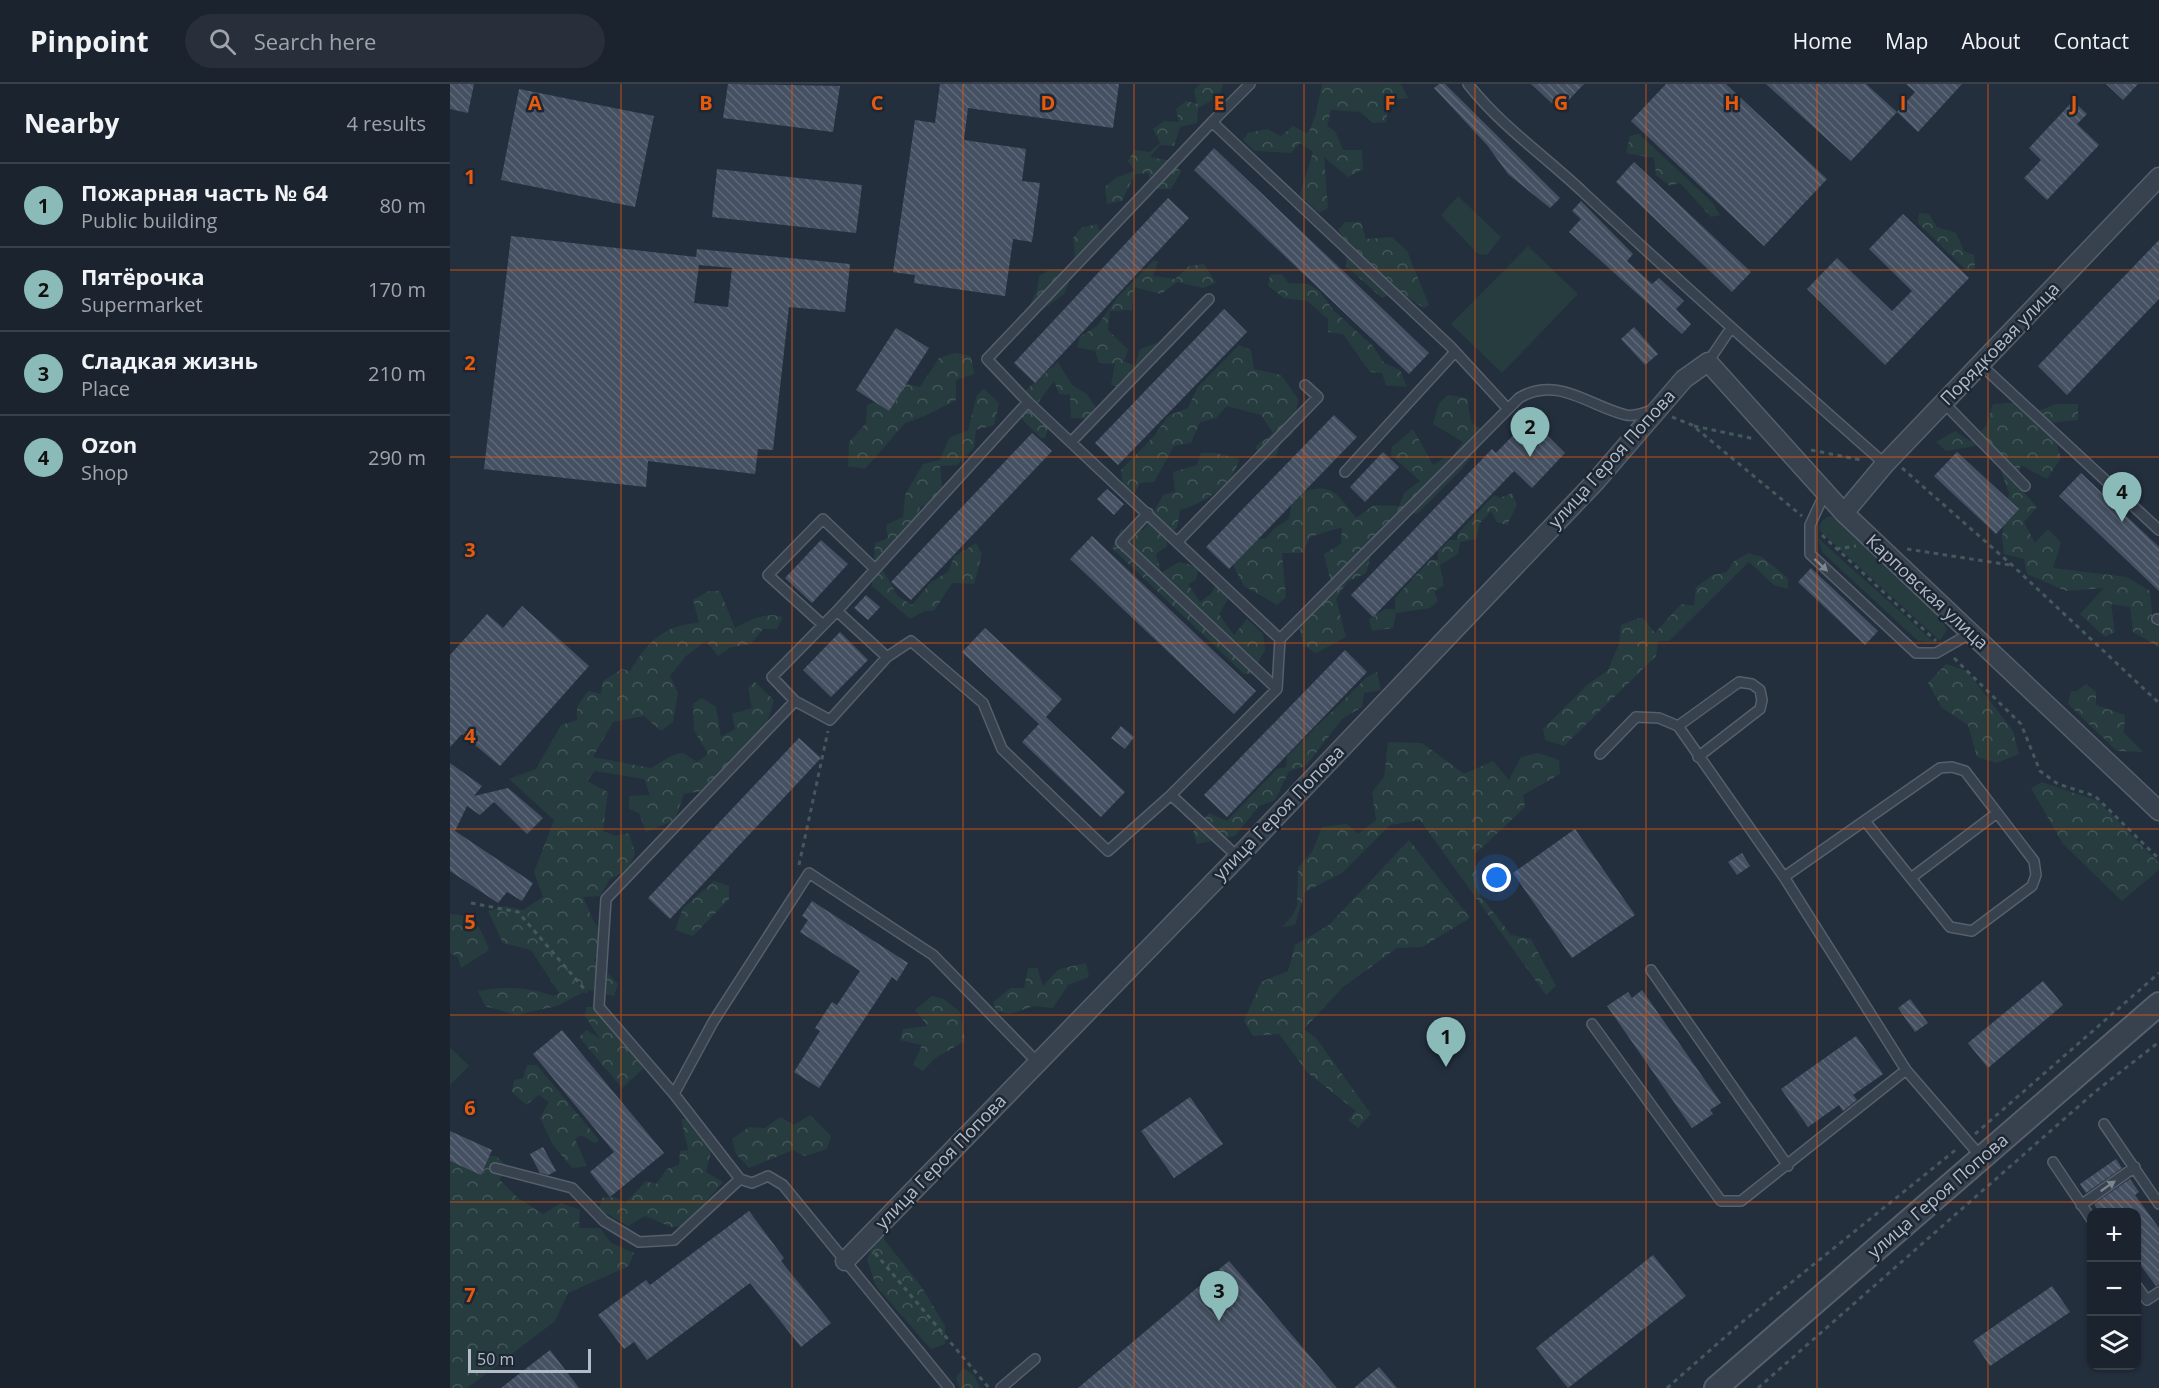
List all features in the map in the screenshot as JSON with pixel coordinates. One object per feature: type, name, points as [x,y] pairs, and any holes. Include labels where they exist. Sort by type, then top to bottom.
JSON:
[{"type":"street","name":"Порядковая улица","points":[[1844,513],[1885,465],[2159,177]]},
{"type":"street","name":"улица Героя Попова","points":[[844,1261],[1238,857],[1596,481],[1684,379],[1708,362]]},
{"type":"street","name":"Карповская улица","points":[[1708,362],[1844,513],[2159,811]]},
{"type":"street","name":"улица Героя Попова","points":[[1716,1388],[2159,1004]]},
{"type":"lane","points":[[1250,84],[987,359],[1028,402],[1280,639]]},
{"type":"lane","points":[[1468,84],[1480,99],[1538,154],[1582,190],[1731,328],[1885,465]]},
{"type":"lane","points":[[1212,122],[1455,352],[1508,409]]},
{"type":"lane","points":[[1072,441],[1209,299]]},
{"type":"lane","points":[[1708,362],[1731,328]]},
{"type":"lane","points":[[1345,472],[1455,352]]},
{"type":"lane","points":[[1980,364],[2159,530]]},
{"type":"lane","points":[[1178,541],[1317,397],[1305,385]]},
{"type":"lane","points":[[1028,402],[837,610],[772,677],[795,701],[831,720],[887,657],[911,640],[983,703],[1002,749],[1108,852],[1172,795],[1277,690],[1280,639],[1508,409],[1531,391],[1550,389],[1570,392],[1628,416],[1656,410]]},
{"type":"lane","points":[[1944,403],[2025,486]]},
{"type":"lane","points":[[1825,493],[1810,525],[1810,554],[1916,653],[1936,653],[1971,633]]},
{"type":"lane","points":[[1148,513],[1121,542],[1277,690]]},
{"type":"lane","points":[[822,625],[768,575],[823,519],[874,568]]},
{"type":"lane","points":[[837,610],[887,657]]},
{"type":"lane","points":[[1678,726],[1739,682],[1752,684],[1760,690],[1762,700],[1760,709],[1698,757]]},
{"type":"lane","points":[[795,701],[606,898],[599,1007],[674,1094],[740,1179],[752,1183],[768,1176],[783,1185],[949,1388]]},
{"type":"lane","points":[[1600,754],[1636,717],[1659,718],[1678,726],[1784,877],[1906,1070],[1982,1158]]},
{"type":"lane","points":[[1784,877],[1940,768],[1952,767],[1965,771],[2034,861],[2036,875],[2032,886],[1972,931],[1950,927],[1865,821]]},
{"type":"lane","points":[[1172,795],[1238,857]]},
{"type":"lane","points":[[1911,878],[1997,813]]},
{"type":"lane","points":[[674,1094],[713,1022],[809,873],[933,955],[1038,1063]]},
{"type":"lane","points":[[1651,970],[1788,1166]]},
{"type":"lane","points":[[2130,1028],[2159,1021]]},
{"type":"lane","points":[[1592,1024],[1721,1201],[1741,1201],[1788,1166],[1906,1070]]},
{"type":"lane","points":[[2104,1124],[2159,1204]]},
{"type":"lane","points":[[2053,1162],[2087,1214]]},
{"type":"lane","points":[[2081,1205],[2135,1167]]},
{"type":"lane","points":[[495,1168],[572,1188],[604,1221],[639,1242],[674,1240],[740,1179]]},
{"type":"lane","points":[[2141,1292],[2147,1300],[2159,1292]]},
{"type":"lane","points":[[1001,1388],[1035,1359]]},
{"type":"path","points":[[1656,410],[1692,425],[1905,469],[2012,565],[2159,703]]},
{"type":"path","points":[[1692,425],[1810,525],[2021,724],[2040,771],[2058,784],[2096,796],[2159,859]]},
{"type":"path","points":[[1836,549],[1876,544],[2012,565]]},
{"type":"path","points":[[799,868],[831,720]]},
{"type":"path","points":[[471,903],[518,912],[599,1007]]},
{"type":"path","points":[[1667,1388],[1741,1323],[1967,1141],[2159,973]]},
{"type":"path","points":[[1758,1388],[2087,1098],[2159,1042]]},
{"type":"path","points":[[865,1240],[989,1388]]},
{"type":"green space","points":[[1200,84],[1223,84],[1220,96],[1198,108],[1197,123],[1180,127],[1174,146],[1160,145],[1150,157],[1171,161],[1181,172],[1171,189],[1153,189],[1148,173],[1135,174],[1122,201],[1107,204],[1105,187],[1117,177],[1135,171],[1128,161],[1135,150],[1150,152],[1160,143],[1153,129],[1164,121],[1179,122],[1176,109],[1186,101],[1197,104],[1194,90]]},
{"type":"green space","points":[[1322,84],[1401,84],[1408,98],[1389,100],[1386,122],[1373,123],[1360,112],[1331,110],[1327,126],[1335,131],[1343,150],[1362,150],[1363,169],[1348,177],[1324,157],[1328,208],[1319,213],[1300,195],[1313,152],[1300,143],[1291,153],[1255,151],[1243,140],[1248,133],[1267,129],[1281,136],[1293,126],[1308,134],[1316,114]]},
{"type":"green space","points":[[1639,134],[1713,203],[1720,215],[1711,217],[1680,183],[1670,186],[1656,175],[1654,158],[1626,153],[1630,136]]},
{"type":"green space","points":[[1458,196],[1501,237],[1487,255],[1478,254],[1441,215]]},
{"type":"green space","points":[[1919,213],[1929,214],[1937,227],[1956,233],[1964,251],[1974,255],[1975,268],[1967,271],[1918,223]]},
{"type":"green space","points":[[1345,222],[1361,222],[1366,239],[1392,237],[1407,251],[1429,305],[1424,308],[1398,291],[1382,298],[1346,266],[1347,241],[1338,230]]},
{"type":"green space","points":[[1097,224],[1104,242],[1078,261],[1064,294],[1039,312],[1026,313],[1037,290],[1039,276],[1051,269],[1065,270],[1075,257],[1073,238],[1081,228]]},
{"type":"green space","points":[[1528,246],[1578,294],[1502,373],[1451,324]]},
{"type":"green space","points":[[1153,261],[1158,261],[1153,276],[1175,279],[1189,266],[1204,264],[1216,283],[1203,288],[1177,282],[1161,294],[1134,287],[1132,310],[1110,311],[1108,330],[1128,350],[1124,361],[1135,366],[1140,349],[1157,343],[1158,362],[1134,371],[1130,388],[1111,385],[1115,364],[1099,363],[1095,351],[1077,347],[1080,337],[1097,326],[1117,298]]},
{"type":"green space","points":[[1282,274],[1288,283],[1308,284],[1319,291],[1334,311],[1373,346],[1384,363],[1400,370],[1407,387],[1386,385],[1382,373],[1370,372],[1343,334],[1328,332],[1328,319],[1307,301],[1284,298],[1268,286],[1270,275]]},
{"type":"green space","points":[[1239,345],[1251,350],[1254,369],[1281,375],[1298,399],[1293,434],[1280,443],[1276,457],[1259,464],[1256,446],[1273,433],[1261,415],[1227,406],[1216,418],[1200,422],[1191,443],[1174,446],[1154,482],[1140,483],[1135,493],[1123,486],[1121,470],[1154,436],[1168,416],[1188,408],[1197,388]]},
{"type":"green space","points":[[955,353],[971,356],[974,374],[956,380],[956,400],[925,416],[905,423],[865,469],[848,466],[849,442],[866,423],[867,405],[891,395],[900,382],[920,387],[939,358]]},
{"type":"green space","points":[[1058,362],[1072,385],[1087,394],[1096,408],[1087,419],[1071,418],[1070,395],[1059,394],[1054,381],[1037,404],[1047,424],[1045,438],[1041,438],[1021,418],[1026,390]]},
{"type":"green space","points":[[984,389],[999,403],[994,425],[976,430],[974,448],[957,465],[940,466],[943,497],[920,507],[918,526],[882,569],[898,596],[912,605],[931,582],[948,572],[954,557],[976,543],[982,554],[974,584],[952,583],[934,611],[925,611],[910,619],[872,586],[875,543],[888,538],[886,525],[903,517],[905,495],[923,464],[940,460],[949,438],[968,430],[977,395]]},
{"type":"green space","points":[[1448,395],[1467,398],[1471,422],[1489,435],[1460,471],[1418,513],[1392,518],[1375,538],[1366,573],[1347,582],[1336,599],[1346,637],[1316,653],[1303,645],[1297,614],[1331,583],[1324,554],[1341,544],[1342,527],[1310,537],[1303,553],[1282,553],[1286,597],[1277,605],[1244,586],[1227,553],[1244,542],[1266,538],[1275,528],[1289,519],[1293,495],[1305,491],[1330,490],[1342,500],[1356,518],[1374,505],[1399,506],[1404,493],[1420,481],[1391,455],[1392,447],[1413,429],[1433,465],[1444,458],[1451,458],[1463,442],[1433,424],[1439,403]]},
{"type":"green space","points":[[2030,402],[2038,411],[2056,404],[2078,404],[2078,420],[2050,423],[2061,458],[2047,479],[2021,465],[2015,482],[2037,507],[2024,522],[2035,543],[2048,529],[2061,543],[2053,568],[2127,577],[2150,591],[2153,625],[2159,627],[2159,647],[2133,632],[2130,607],[2111,604],[2115,632],[2105,637],[2080,614],[2104,588],[2066,591],[2027,574],[2024,559],[2004,554],[2002,536],[2009,493],[1991,443],[1946,451],[1936,442],[1955,431],[1970,441],[1986,426],[1993,404]]},
{"type":"green space","points":[[1201,453],[1215,453],[1239,459],[1231,477],[1217,492],[1180,510],[1177,528],[1166,535],[1167,546],[1156,554],[1161,573],[1179,562],[1199,567],[1196,580],[1188,584],[1200,602],[1212,593],[1220,575],[1234,589],[1219,614],[1234,635],[1247,619],[1263,634],[1265,650],[1252,674],[1244,674],[1112,548],[1121,529],[1144,530],[1163,495],[1175,492],[1173,472],[1197,465]]},
{"type":"green space","points":[[1512,493],[1517,505],[1507,525],[1497,522],[1491,511],[1480,523],[1476,539],[1460,542],[1458,554],[1440,565],[1444,586],[1434,591],[1438,601],[1430,608],[1396,613],[1393,628],[1372,631],[1369,619],[1385,609],[1395,609],[1395,598],[1430,560],[1438,560],[1438,551],[1450,540],[1457,540],[1459,532],[1494,495],[1500,498]]},
{"type":"green space","points":[[1832,516],[1838,518],[1940,616],[1947,630],[1940,641],[1819,530],[1822,520]]},
{"type":"green space","points":[[1818,538],[1935,643],[1918,641],[1822,552]]},
{"type":"green space","points":[[1748,553],[1762,557],[1788,578],[1788,589],[1774,585],[1749,562],[1669,641],[1658,641],[1656,656],[1564,746],[1545,740],[1543,729],[1587,685],[1608,670],[1619,644],[1621,625],[1642,617],[1655,633],[1681,604],[1694,606],[1696,587],[1713,575],[1727,572],[1733,562]]},
{"type":"green space","points":[[709,591],[720,591],[735,628],[758,617],[770,615],[783,617],[777,629],[763,629],[751,644],[731,647],[718,656],[706,641],[686,656],[670,676],[678,693],[673,722],[661,731],[644,716],[613,722],[593,757],[651,768],[671,756],[683,753],[697,762],[708,754],[694,730],[693,704],[702,698],[716,707],[721,737],[735,729],[732,714],[752,708],[748,687],[755,682],[774,700],[766,726],[701,791],[684,794],[675,820],[646,832],[639,813],[629,809],[629,796],[650,795],[644,779],[595,771],[587,781],[608,792],[603,831],[616,836],[629,833],[635,853],[628,870],[610,879],[600,896],[583,897],[593,920],[609,943],[594,960],[618,984],[614,996],[588,990],[557,1006],[516,1015],[485,1006],[478,991],[507,988],[525,989],[554,996],[559,993],[531,950],[503,943],[488,911],[505,906],[523,910],[543,897],[534,872],[554,820],[509,779],[536,769],[561,725],[577,720],[577,707],[588,691],[601,694],[603,681],[622,669],[630,671],[650,644],[666,631],[687,624],[699,623],[693,600]]},
{"type":"green space","points":[[1946,664],[1967,671],[2013,731],[2019,754],[1997,763],[1977,757],[1968,725],[1942,708],[1928,683]]},
{"type":"green space","points":[[1377,672],[1381,690],[1364,693],[1362,707],[1342,719],[1306,766],[1289,771],[1275,800],[1259,806],[1235,836],[1197,844],[1193,832],[1209,813],[1227,821],[1277,769],[1286,767],[1287,756],[1367,677]]},
{"type":"green space","points":[[2086,684],[2096,692],[2096,705],[2125,715],[2124,733],[2143,752],[2117,751],[2068,704],[2071,691],[2077,691]]},
{"type":"green space","points":[[1388,742],[1422,743],[1464,774],[1493,761],[1509,780],[1521,757],[1538,753],[1559,760],[1560,774],[1523,795],[1525,807],[1474,855],[1480,895],[1511,935],[1531,939],[1556,986],[1546,995],[1420,820],[1390,825],[1342,873],[1305,892],[1295,925],[1282,927],[1297,906],[1298,868],[1313,850],[1322,827],[1347,824],[1358,834],[1376,820],[1372,792],[1384,777]]},
{"type":"green space","points":[[2042,782],[2098,801],[2159,863],[2159,870],[2122,901],[2063,844],[2031,788]]},
{"type":"green space","points":[[1409,840],[1470,918],[1422,947],[1397,948],[1343,987],[1304,1029],[1316,1038],[1371,1114],[1358,1128],[1348,1120],[1356,1111],[1308,1073],[1279,1034],[1253,1036],[1244,1021],[1261,982],[1288,971],[1295,945],[1329,925]]},
{"type":"green space","points":[[714,881],[729,886],[729,899],[693,936],[675,930],[683,908]]},
{"type":"green space","points":[[450,914],[472,920],[480,929],[489,950],[461,968],[458,957],[450,953]]},
{"type":"green space","points":[[1086,963],[1089,977],[1068,985],[1053,1008],[1034,1006],[1010,1014],[996,1011],[993,1002],[1011,988],[1024,988],[1028,968],[1037,968],[1043,986],[1059,969]]},
{"type":"green space","points":[[932,996],[944,999],[960,1012],[965,1041],[935,1058],[923,1071],[913,1065],[922,1045],[900,1040],[903,1029],[928,1026],[915,1010]]},
{"type":"green space","points":[[586,1007],[595,1007],[635,1045],[643,1069],[622,1088],[579,1037],[587,1030],[600,1039],[585,1016]]},
{"type":"green space","points":[[450,1047],[469,1066],[450,1085]]},
{"type":"green space","points":[[527,1065],[537,1065],[599,1140],[595,1143],[581,1135],[575,1139],[587,1166],[572,1168],[553,1145],[540,1118],[549,1102],[539,1095],[526,1105],[512,1092],[514,1080],[523,1078]]},
{"type":"green space","points":[[810,1115],[831,1136],[827,1149],[805,1156],[793,1150],[749,1168],[736,1154],[732,1139],[749,1127],[765,1128],[780,1117],[794,1125]]},
{"type":"green space","points":[[681,1119],[690,1119],[712,1148],[706,1172],[723,1182],[685,1226],[671,1227],[645,1216],[628,1226],[599,1209],[602,1198],[615,1197],[625,1203],[646,1181],[656,1184],[667,1169],[679,1165],[680,1151],[688,1150]]},
{"type":"green space","points":[[496,1156],[508,1167],[499,1179],[518,1198],[543,1214],[561,1203],[580,1210],[579,1228],[600,1228],[611,1243],[634,1253],[629,1266],[568,1293],[555,1321],[467,1388],[450,1388],[450,1162],[464,1167],[480,1157]]},
{"type":"green space","points":[[879,1233],[921,1286],[945,1326],[945,1344],[931,1349],[876,1286],[867,1259]]},
{"type":"green space","points":[[963,1368],[974,1375],[980,1388],[960,1388],[956,1378]]},
{"type":"building","points":[[450,84],[474,84],[468,113],[450,109]]},
{"type":"building","points":[[728,84],[840,86],[833,132],[723,118]]},
{"type":"building","points":[[940,84],[1119,84],[1113,128],[968,108],[964,140],[1026,149],[1022,181],[1040,183],[1032,242],[1013,239],[1005,296],[914,283],[915,275],[893,272],[915,120],[935,123]]},
{"type":"building","points":[[1439,84],[1445,84],[1560,198],[1550,208],[1508,174],[1487,145],[1434,88]]},
{"type":"building","points":[[1531,84],[1584,84],[1559,110]]},
{"type":"building","points":[[1666,84],[1726,84],[1827,179],[1764,246],[1631,121]]},
{"type":"building","points":[[1766,84],[1866,84],[1897,112],[1851,161]]},
{"type":"building","points":[[1906,84],[1962,84],[1918,132],[1897,112],[1915,92]]},
{"type":"building","points":[[2106,84],[2138,84],[2123,100]]},
{"type":"building","points":[[519,89],[654,116],[635,207],[501,180]]},
{"type":"building","points":[[2073,101],[2087,114],[2077,124],[2099,145],[2047,200],[2024,178],[2041,160],[2029,148]]},
{"type":"building","points":[[1214,148],[1429,353],[1409,374],[1194,170]]},
{"type":"building","points":[[1634,162],[1751,272],[1732,292],[1616,182]]},
{"type":"building","points":[[717,169],[862,185],[856,233],[712,217]]},
{"type":"building","points":[[1168,198],[1189,218],[1035,383],[1014,363]]},
{"type":"building","points":[[1581,201],[1633,254],[1627,261],[1652,284],[1659,278],[1684,301],[1676,309],[1691,324],[1682,334],[1569,232],[1581,219],[1572,211]]},
{"type":"building","points":[[1903,214],[1969,278],[1885,365],[1807,289],[1837,258],[1892,311],[1912,291],[1869,249]]},
{"type":"building","points":[[511,236],[696,257],[697,249],[850,264],[845,312],[789,307],[773,450],[758,449],[755,474],[648,461],[646,487],[484,469]],"holes":[[[699,265],[732,268],[728,307],[694,303]]]},
{"type":"building","points":[[2159,240],[2159,299],[2067,395],[2038,366]]},
{"type":"building","points":[[1224,309],[1247,332],[1118,465],[1095,443]]},
{"type":"building","points":[[1634,327],[1658,354],[1645,365],[1621,339]]},
{"type":"building","points":[[896,328],[929,348],[889,411],[856,390]]},
{"type":"building","points":[[1334,415],[1357,437],[1229,569],[1206,547]]},
{"type":"building","points":[[1530,418],[1565,453],[1532,488],[1514,471],[1373,617],[1351,595],[1492,449],[1496,453]]},
{"type":"building","points":[[1032,433],[1052,451],[911,600],[891,582]]},
{"type":"building","points":[[1383,452],[1399,467],[1365,502],[1350,487]]},
{"type":"building","points":[[1957,452],[2019,509],[1996,534],[1934,476]]},
{"type":"building","points":[[2081,473],[2159,547],[2159,591],[2059,496]]},
{"type":"building","points":[[1107,489],[1124,504],[1114,515],[1097,499]]},
{"type":"building","points":[[1092,536],[1256,691],[1234,714],[1070,559]]},
{"type":"building","points":[[821,540],[848,564],[812,603],[785,578]]},
{"type":"building","points":[[1811,568],[1878,631],[1865,645],[1798,582]]},
{"type":"building","points":[[866,595],[880,607],[868,620],[854,608]]},
{"type":"building","points":[[522,606],[589,666],[500,766],[462,734],[450,747],[450,655],[487,614],[503,628]]},
{"type":"building","points":[[985,628],[1062,699],[1046,717],[1125,792],[1101,817],[1022,742],[1039,724],[962,652]]},
{"type":"building","points":[[840,632],[868,660],[831,697],[803,670]]},
{"type":"building","points":[[1345,650],[1367,672],[1227,817],[1204,795]]},
{"type":"building","points":[[1121,726],[1134,737],[1125,749],[1111,738]]},
{"type":"building","points":[[799,738],[821,758],[670,919],[648,898]]},
{"type":"building","points":[[450,763],[482,786],[474,796],[508,788],[543,818],[527,834],[494,802],[480,815],[467,806],[455,831],[533,883],[522,901],[507,892],[498,903],[450,871]]},
{"type":"building","points":[[1575,829],[1635,915],[1572,958],[1513,873]]},
{"type":"building","points":[[1742,853],[1750,866],[1737,875],[1728,862]]},
{"type":"building","points":[[812,901],[908,963],[897,981],[892,977],[819,1088],[794,1072],[820,1031],[815,1028],[832,1002],[837,1005],[860,971],[800,932],[808,920],[802,916]]},
{"type":"building","points":[[2043,981],[2063,1005],[1988,1068],[1968,1043]]},
{"type":"building","points":[[1642,990],[1721,1103],[1710,1110],[1713,1114],[1692,1128],[1607,1006],[1628,992],[1632,998]]},
{"type":"building","points":[[1910,999],[1928,1023],[1915,1032],[1898,1008]]},
{"type":"building","points":[[562,1030],[664,1153],[610,1197],[590,1172],[614,1152],[533,1054]]},
{"type":"building","points":[[1856,1036],[1883,1074],[1853,1095],[1857,1100],[1843,1111],[1839,1105],[1808,1127],[1781,1089]]},
{"type":"building","points":[[1190,1097],[1223,1144],[1174,1178],[1141,1131]]},
{"type":"building","points":[[450,1131],[492,1150],[481,1175],[450,1161]]},
{"type":"building","points":[[543,1147],[556,1171],[548,1175],[540,1173],[530,1154]]},
{"type":"building","points":[[2116,1159],[2122,1168],[2086,1193],[2080,1184]]},
{"type":"building","points":[[2130,1179],[2139,1192],[2135,1195],[2159,1228],[2159,1285],[2156,1286],[2141,1266],[2141,1208],[2096,1208],[2094,1204]]},
{"type":"building","points":[[749,1211],[784,1258],[781,1261],[831,1323],[801,1347],[750,1283],[647,1360],[634,1342],[624,1349],[598,1315],[646,1280],[650,1285]]},
{"type":"building","points":[[1653,1255],[1686,1296],[1568,1388],[1536,1348]]},
{"type":"building","points":[[1229,1261],[1337,1388],[1078,1388]]},
{"type":"building","points":[[2052,1286],[2070,1312],[1990,1366],[1973,1341]]},
{"type":"building","points":[[550,1350],[579,1388],[501,1388]]},
{"type":"building","points":[[1379,1367],[1397,1388],[1354,1388]]},
{"type":"place","name":"Пятёрочка","points":[[1530,457]]},
{"type":"place","name":"Ozon","points":[[2122,522]]},
{"type":"place","name":"Пожарная часть № 64","points":[[1446,1067]]},
{"type":"place","name":"Сладкая жизнь","points":[[1219,1321]]}]
